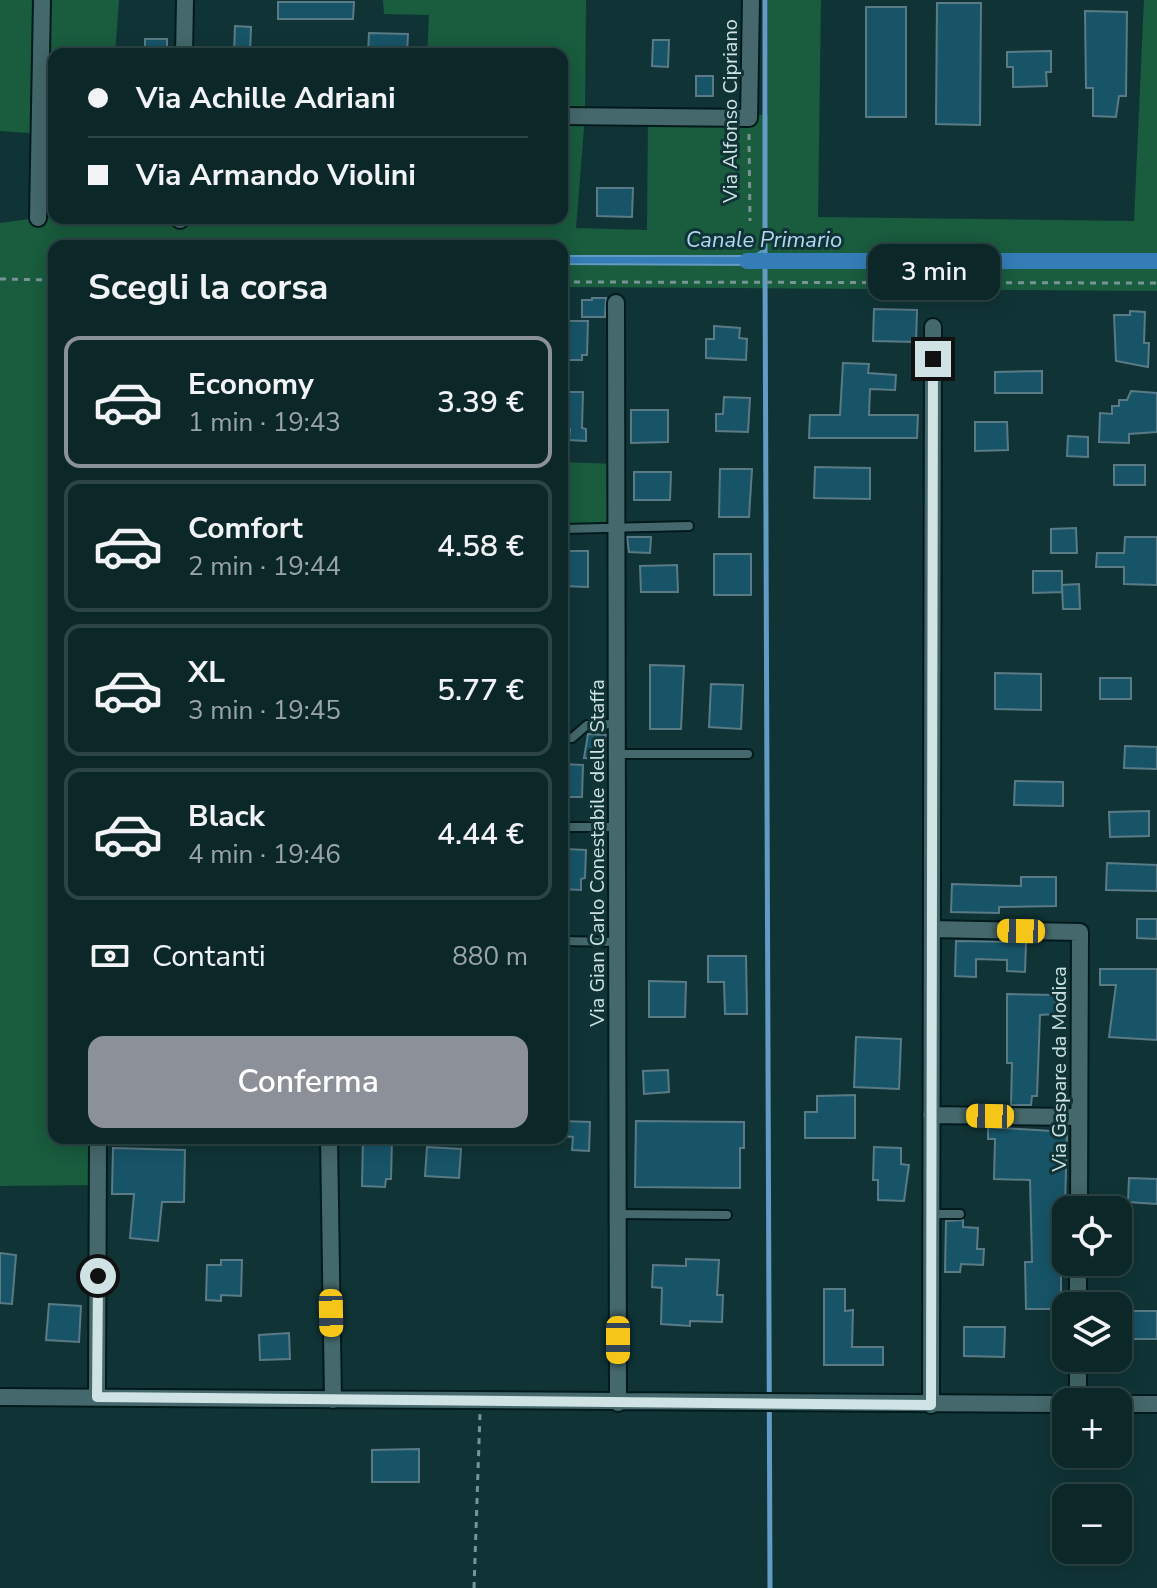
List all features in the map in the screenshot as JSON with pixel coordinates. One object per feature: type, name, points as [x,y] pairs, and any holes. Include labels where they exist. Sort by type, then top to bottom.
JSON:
[{"type":"street","points":[[38,218],[42,0]]},
{"type":"street","points":[[184,48],[185,0]]},
{"type":"street","name":"Via Alfonso Cipriano","points":[[749,118],[751,0]]},
{"type":"street","points":[[568,116],[749,118]]},
{"type":"street","name":"Via Gian Carlo Conestabile della Staffa","points":[[616,303],[618,1403]]},
{"type":"street","points":[[931,1405],[933,327]]},
{"type":"street","name":"Via Gaspare da Modica","points":[[932,929],[1080,932],[1079,1196]]},
{"type":"street","points":[[931,1115],[1079,1117]]},
{"type":"street","points":[[97,1397],[98,1144]]},
{"type":"street","points":[[329,1144],[333,1400]]},
{"type":"street","points":[[0,1397],[1052,1404]]},
{"type":"street","points":[[1132,1404],[1157,1404]]},
{"type":"lane","points":[[568,529],[689,526]]},
{"type":"lane","points":[[568,738],[587,725],[617,724]]},
{"type":"lane","points":[[617,754],[748,754]]},
{"type":"lane","points":[[568,827],[617,827]]},
{"type":"lane","points":[[568,941],[617,942]]},
{"type":"lane","points":[[618,1214],[727,1215]]},
{"type":"lane","points":[[931,1214],[960,1214]]},
{"type":"path","name":"Via Alfonso Cipriano","points":[[749,118],[750,221]]},
{"type":"path","points":[[0,279],[48,280]]},
{"type":"path","points":[[568,282],[1157,283]]},
{"type":"path","points":[[474,1588],[480,1401]]},
{"type":"green space","points":[[0,0],[119,0],[115,48],[48,48],[48,135],[0,131]]},
{"type":"green space","points":[[383,0],[586,0],[585,116],[576,228],[647,230],[648,113],[768,115],[768,0],[821,0],[818,217],[1134,221],[1144,0],[1157,0],[1157,291],[568,287],[568,240],[48,240],[48,1144],[98,1144],[98,1185],[0,1186],[0,223],[38,218],[48,218],[48,224],[568,224],[568,48],[427,48],[429,15],[384,14]]},
{"type":"green space","points":[[568,462],[616,464],[616,526],[568,529]]},
{"type":"water","points":[[765,249],[765,269],[758,265],[568,264],[568,256],[753,256]]},
{"type":"building","points":[[278,2],[354,2],[353,19],[278,19]]},
{"type":"building","points":[[937,3],[981,3],[980,125],[936,124]]},
{"type":"building","points":[[866,7],[906,7],[906,117],[866,117]]},
{"type":"building","points":[[1085,11],[1127,12],[1126,96],[1119,96],[1116,117],[1093,116],[1093,88],[1086,88]]},
{"type":"building","points":[[235,26],[251,27],[250,48],[234,48]]},
{"type":"building","points":[[369,33],[408,34],[407,48],[368,48]]},
{"type":"building","points":[[145,39],[167,39],[167,48],[145,48]]},
{"type":"building","points":[[653,40],[669,40],[668,67],[652,66]]},
{"type":"building","points":[[1051,51],[1051,72],[1046,72],[1047,86],[1013,87],[1013,67],[1007,67],[1007,52]]},
{"type":"building","points":[[696,76],[713,76],[713,96],[696,96]]},
{"type":"building","points":[[597,188],[633,188],[632,217],[597,216]]},
{"type":"building","points":[[606,298],[605,317],[582,317],[582,300]]},
{"type":"building","points":[[874,309],[917,310],[916,342],[873,341]]},
{"type":"building","points":[[1130,311],[1145,312],[1144,343],[1149,343],[1148,367],[1116,361],[1114,315],[1130,315]]},
{"type":"building","points":[[568,321],[588,321],[587,355],[582,355],[582,360],[568,360]]},
{"type":"building","points":[[714,326],[740,328],[739,338],[747,339],[746,360],[706,358],[706,339],[714,339]]},
{"type":"building","points":[[843,363],[869,364],[868,373],[896,375],[895,390],[870,389],[869,415],[918,415],[917,438],[809,438],[810,415],[840,415]]},
{"type":"building","points":[[1042,371],[1042,393],[995,393],[995,372]]},
{"type":"building","points":[[1131,391],[1157,393],[1157,432],[1129,434],[1129,443],[1099,442],[1100,413],[1112,414],[1112,406],[1119,406],[1119,400],[1127,400]]},
{"type":"building","points":[[568,392],[583,392],[582,428],[586,429],[586,441],[569,440]]},
{"type":"building","points":[[724,397],[750,398],[748,432],[716,431],[716,414],[723,414]]},
{"type":"building","points":[[631,410],[668,410],[668,442],[631,443]]},
{"type":"building","points":[[975,422],[1007,422],[1008,450],[975,451]]},
{"type":"building","points":[[1068,436],[1088,437],[1088,457],[1067,456]]},
{"type":"building","points":[[1114,465],[1145,465],[1145,485],[1114,485]]},
{"type":"building","points":[[815,467],[870,468],[870,499],[814,498]]},
{"type":"building","points":[[720,469],[752,469],[749,517],[719,517]]},
{"type":"building","points":[[634,472],[671,472],[670,500],[634,500]]},
{"type":"building","points":[[1076,528],[1077,553],[1051,553],[1051,529]]},
{"type":"building","points":[[627,537],[651,537],[650,553],[629,552]]},
{"type":"building","points":[[1125,537],[1157,537],[1157,585],[1124,584],[1124,567],[1096,567],[1097,553],[1124,553]]},
{"type":"building","points":[[568,551],[588,551],[588,587],[568,586]]},
{"type":"building","points":[[714,554],[751,554],[751,595],[714,595]]},
{"type":"building","points":[[677,565],[678,592],[641,592],[640,566]]},
{"type":"building","points":[[1033,571],[1062,571],[1062,592],[1033,593]]},
{"type":"building","points":[[1079,584],[1080,609],[1063,609],[1062,585]]},
{"type":"building","points":[[650,665],[684,666],[681,729],[650,729]]},
{"type":"building","points":[[995,673],[1041,674],[1041,710],[995,709]]},
{"type":"building","points":[[1100,678],[1131,678],[1131,699],[1100,699]]},
{"type":"building","points":[[711,684],[743,685],[741,729],[709,727]]},
{"type":"building","points":[[588,734],[606,735],[604,759],[584,758]]},
{"type":"building","points":[[1125,746],[1157,747],[1157,769],[1124,768]]},
{"type":"building","points":[[568,764],[583,765],[582,797],[568,797]]},
{"type":"building","points":[[1015,781],[1063,782],[1063,806],[1014,805]]},
{"type":"building","points":[[1149,811],[1149,836],[1110,837],[1109,812]]},
{"type":"building","points":[[568,849],[586,850],[585,878],[581,879],[581,890],[568,889]]},
{"type":"building","points":[[1107,863],[1157,865],[1157,891],[1106,890]]},
{"type":"building","points":[[1021,877],[1056,877],[1056,906],[999,907],[999,913],[951,912],[952,884],[1021,886]]},
{"type":"building","points":[[1137,919],[1157,919],[1157,939],[1137,938]]},
{"type":"building","points":[[956,941],[1026,942],[1025,972],[1007,971],[1007,960],[976,959],[976,977],[955,976]]},
{"type":"building","points":[[708,956],[746,956],[747,1014],[725,1014],[724,982],[708,982]]},
{"type":"building","points":[[1100,969],[1157,969],[1157,1040],[1109,1037],[1116,985],[1100,985]]},
{"type":"building","points":[[649,981],[686,982],[685,1017],[649,1017]]},
{"type":"building","points":[[1007,994],[1055,995],[1055,1014],[1040,1015],[1037,1096],[1032,1096],[1031,1105],[1011,1105],[1012,1063],[1007,1063]]},
{"type":"building","points":[[856,1037],[901,1039],[899,1089],[854,1087]]},
{"type":"building","points":[[668,1070],[669,1092],[644,1094],[643,1071]]},
{"type":"building","points":[[855,1095],[855,1138],[805,1138],[805,1112],[817,1112],[817,1096]]},
{"type":"building","points":[[568,1121],[590,1122],[589,1151],[572,1150],[573,1137],[568,1137]]},
{"type":"building","points":[[636,1121],[744,1122],[744,1148],[740,1148],[740,1188],[635,1187]]},
{"type":"building","points":[[988,1127],[1067,1132],[1065,1196],[1052,1196],[1052,1276],[1061,1276],[1061,1292],[1052,1292],[1052,1309],[1026,1309],[1025,1262],[1032,1262],[1030,1180],[994,1179],[995,1139],[988,1139]]},
{"type":"building","points":[[363,1144],[392,1144],[391,1179],[386,1179],[385,1187],[362,1186]]},
{"type":"building","points":[[427,1147],[461,1149],[459,1178],[425,1176]]},
{"type":"building","points":[[874,1147],[901,1148],[901,1164],[909,1165],[904,1201],[878,1200],[878,1180],[873,1180]]},
{"type":"building","points":[[113,1148],[185,1150],[184,1202],[162,1202],[158,1241],[130,1238],[134,1194],[112,1194]]},
{"type":"building","points":[[1129,1178],[1157,1179],[1157,1204],[1132,1202],[1132,1196],[1128,1196]]},
{"type":"building","points":[[963,1220],[963,1227],[978,1228],[977,1249],[984,1249],[983,1265],[961,1264],[960,1272],[945,1272],[946,1221]]},
{"type":"building","points":[[0,1253],[16,1255],[12,1304],[0,1303]]},
{"type":"building","points":[[686,1259],[719,1260],[717,1295],[723,1295],[722,1322],[690,1321],[690,1326],[661,1324],[662,1288],[652,1287],[653,1265],[686,1266]]},
{"type":"building","points":[[221,1260],[242,1260],[241,1296],[221,1295],[221,1301],[206,1300],[207,1265],[221,1265]]},
{"type":"building","points":[[824,1289],[845,1289],[845,1311],[853,1310],[852,1347],[883,1347],[883,1365],[824,1365]]},
{"type":"building","points":[[49,1304],[81,1306],[79,1342],[46,1340]]},
{"type":"building","points":[[1132,1311],[1157,1311],[1157,1339],[1132,1339]]},
{"type":"building","points":[[964,1327],[1005,1327],[1004,1357],[964,1356]]},
{"type":"building","points":[[289,1333],[290,1359],[260,1360],[259,1335]]},
{"type":"building","points":[[419,1449],[419,1482],[372,1482],[372,1450]]},
{"type":"waterway","points":[[765,0],[765,255]]},
{"type":"waterway","name":"Canale Primario","points":[[747,261],[1157,261]]},
{"type":"waterway","points":[[765,265],[770,1588]]},
{"type":"route","points":[[98,1276],[97,1397],[931,1405],[933,359]]}]
